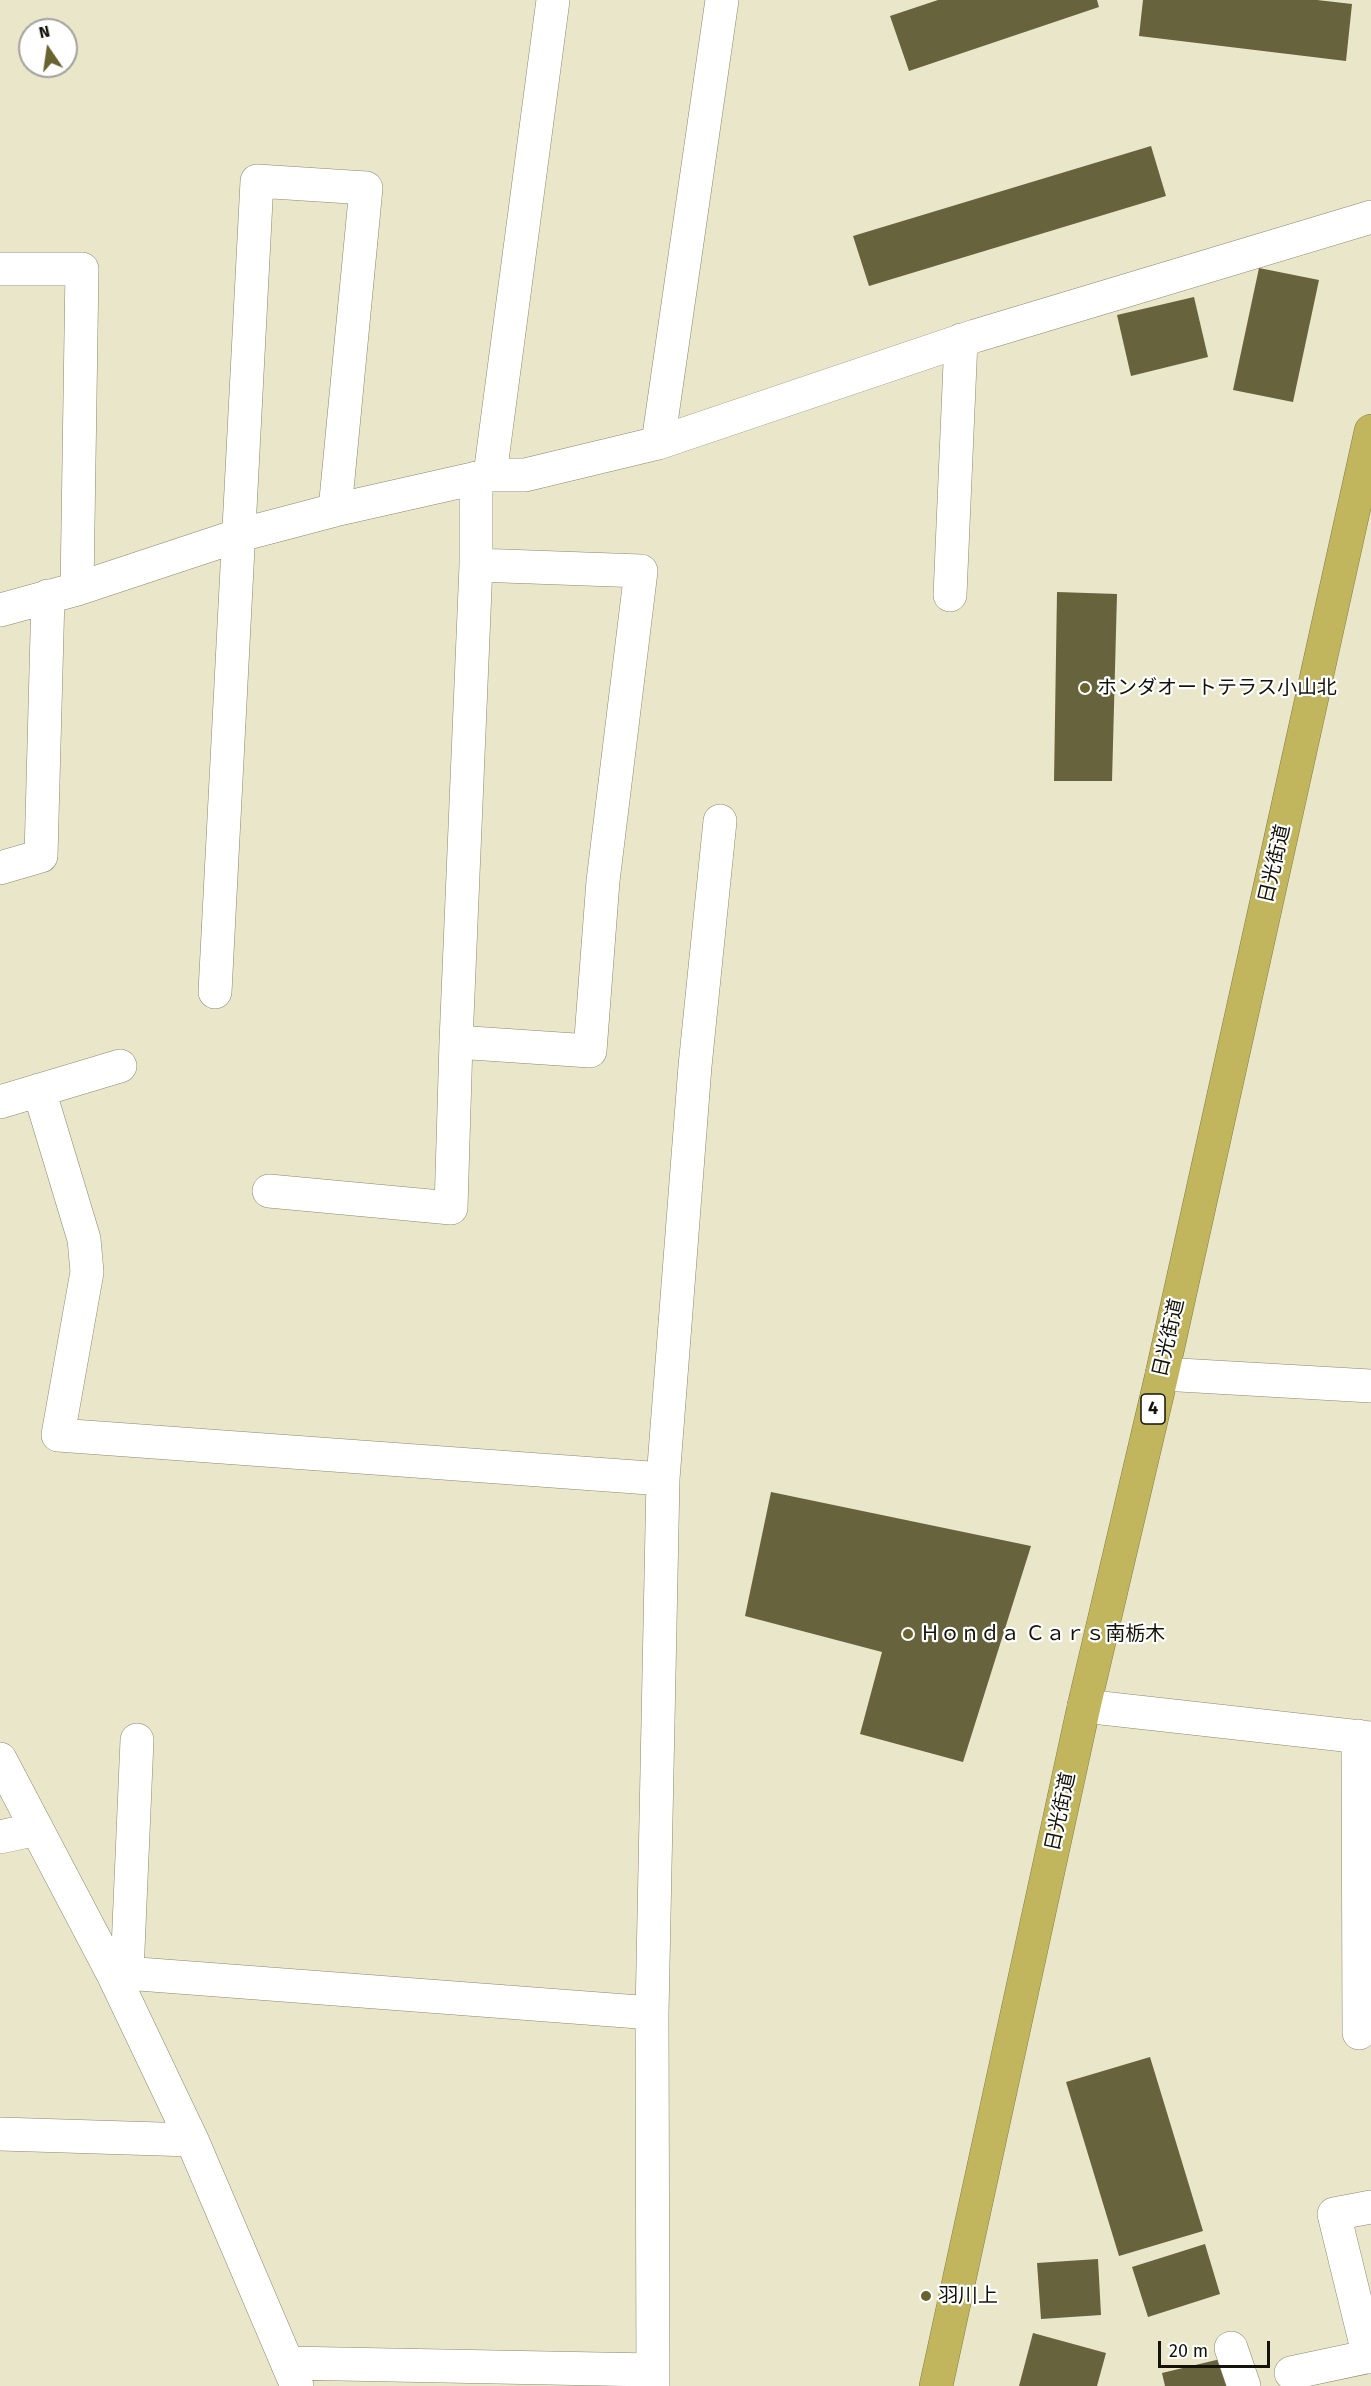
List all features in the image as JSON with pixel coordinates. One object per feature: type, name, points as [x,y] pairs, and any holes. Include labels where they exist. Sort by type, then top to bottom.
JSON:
[{"type":"highway","name":"日光街道","points":[[936,2386],[1084,1706],[1162,1374],[1371,431]]},
{"type":"street","points":[[269,1191],[451,1208],[476,565],[483,476],[553,0]]},
{"type":"street","points":[[658,443],[722,0]]},
{"type":"street","points":[[215,992],[257,180],[366,188],[335,510]]},
{"type":"street","points":[[0,610],[240,535],[335,510],[483,476],[525,475],[658,443],[961,340],[1371,217]]},
{"type":"street","points":[[0,269],[82,269],[62,592],[41,856],[0,868]]},
{"type":"street","points":[[950,596],[961,340]]},
{"type":"street","points":[[456,1042],[590,1051],[603,881],[641,571],[476,565]]},
{"type":"street","points":[[0,1759],[37,1829],[120,1973],[292,2375],[653,2378],[652,2013],[663,1479],[695,1066],[720,821]]},
{"type":"street","points":[[0,1102],[120,1066]]},
{"type":"street","points":[[39,1090],[84,1239],[87,1272],[58,1435],[663,1479]]},
{"type":"street","points":[[1162,1374],[1371,1386]]},
{"type":"street","points":[[1084,1706],[1365,1737],[1359,2033]]},
{"type":"street","points":[[120,1973],[137,1740]]},
{"type":"street","points":[[0,1838],[37,1829]]},
{"type":"street","points":[[120,1973],[652,2013]]},
{"type":"street","points":[[0,2134],[192,2140]]},
{"type":"street","points":[[1291,2373],[1370,2356],[1334,2214],[1371,2207]]},
{"type":"street","points":[[1231,2348],[1244,2386]]},
{"type":"building","points":[[938,0],[1097,0],[1099,7],[909,71],[890,16]]},
{"type":"building","points":[[1143,0],[1317,0],[1352,4],[1346,61],[1139,36]]},
{"type":"building","points":[[1151,146],[1166,196],[869,286],[853,236]]},
{"type":"building","points":[[1259,268],[1319,280],[1293,402],[1233,390]]},
{"type":"building","points":[[1194,297],[1208,357],[1131,376],[1117,315]]},
{"type":"building","name":"ホンダオートテラス小山北","points":[[1057,592],[1117,594],[1112,781],[1054,781]]},
{"type":"building","name":"Ｈｏｎｄａ Ｃａｒｓ南栃木","points":[[771,1492],[1031,1546],[963,1762],[860,1734],[882,1652],[745,1616]]},
{"type":"building","points":[[1150,2057],[1203,2231],[1119,2256],[1066,2082]]},
{"type":"building","points":[[1205,2244],[1220,2294],[1148,2317],[1132,2267]]},
{"type":"building","points":[[1098,2259],[1101,2315],[1041,2319],[1037,2263]]},
{"type":"building","points":[[1033,2333],[1106,2353],[1097,2386],[1019,2386]]},
{"type":"building","points":[[1233,2356],[1240,2386],[1165,2386],[1162,2373]]},
{"type":"place","name":"ホンダオートテラス小山北","points":[[1085,688]]},
{"type":"place","name":"Ｈｏｎｄａ Ｃａｒｓ南栃木","points":[[908,1634]]},
{"type":"place","name":"羽川上","points":[[926,2296]]}]
